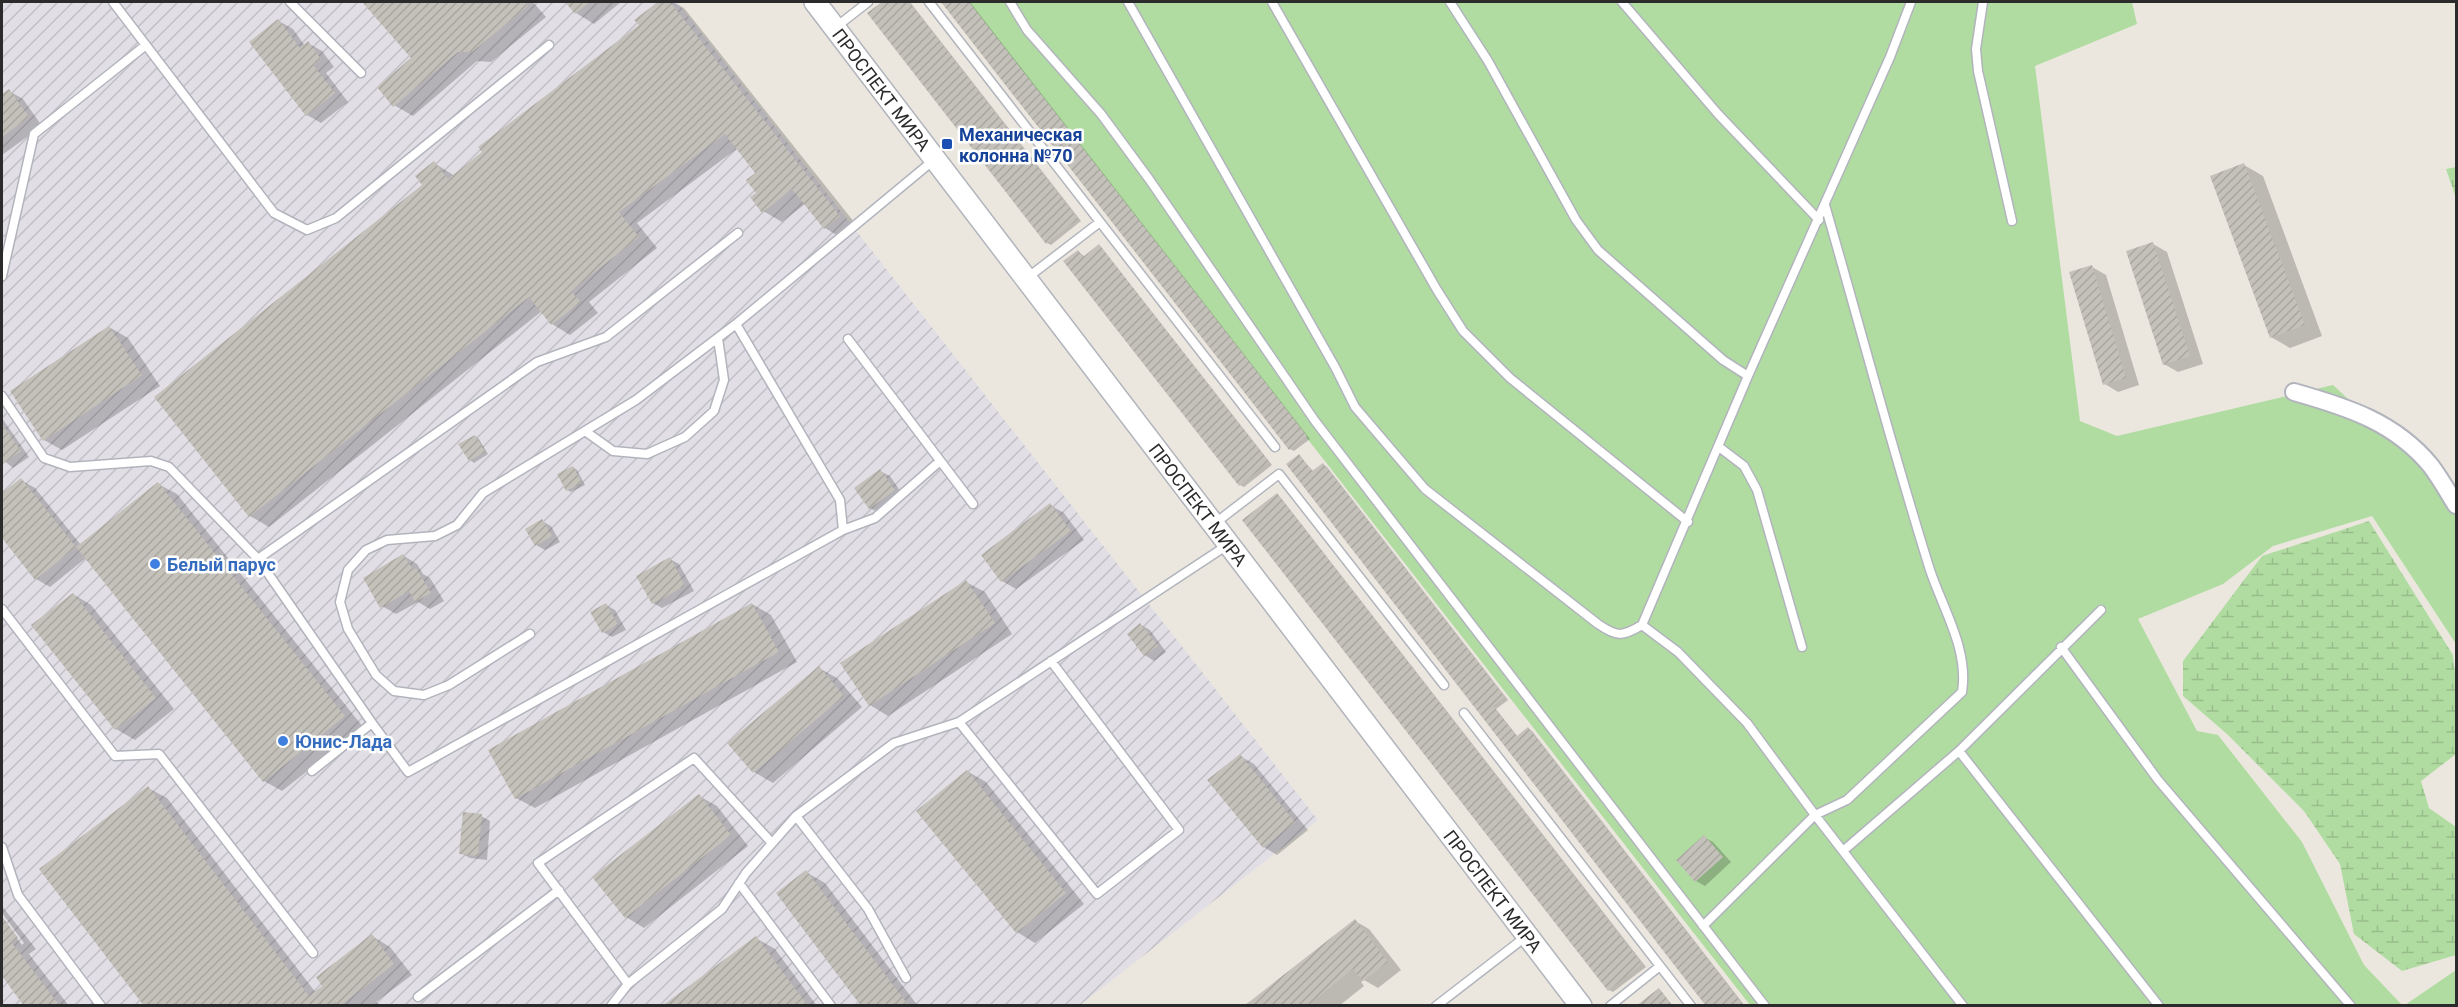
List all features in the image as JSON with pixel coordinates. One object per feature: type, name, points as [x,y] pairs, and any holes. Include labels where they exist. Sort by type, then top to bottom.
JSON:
[{"type":"street","name":"ПРОСПЕКТ МИРА","points":[[815,2],[1581,1005]]},
{"type":"street","points":[[2294,393],[2361,413],[2400,435],[2430,466],[2455,499]]},
{"type":"lane","points":[[113,2],[274,213],[307,230],[336,218],[549,45]]},
{"type":"lane","points":[[290,2],[361,73]]},
{"type":"lane","points":[[835,28],[868,2]]},
{"type":"lane","points":[[929,2],[1275,447]]},
{"type":"lane","points":[[1010,2],[1027,30],[1101,114],[1135,160],[1315,421],[1765,1005]]},
{"type":"lane","points":[[1128,2],[1335,367],[1355,407],[1425,489],[1598,624],[1614,634],[1627,634],[1642,625],[1688,522],[1748,376],[1890,57],[1911,2]]},
{"type":"lane","points":[[1272,2],[1437,290],[1463,331],[1510,378],[1688,522]]},
{"type":"lane","points":[[1450,2],[1488,61],[1576,220],[1598,250],[1723,360],[1748,376]]},
{"type":"lane","points":[[1622,2],[1718,114],[1819,220]]},
{"type":"lane","points":[[1983,2],[1976,49],[1978,71],[2012,221]]},
{"type":"lane","points":[[2,276],[34,134],[147,45]]},
{"type":"lane","points":[[530,634],[449,685],[424,695],[394,691],[376,675],[348,629],[340,602],[348,570],[366,550],[387,540],[435,536],[457,525],[483,493],[636,399],[718,338],[935,159]]},
{"type":"lane","points":[[1703,926],[1815,815],[1847,800],[1962,692],[1964,678],[1962,658],[1931,571],[1825,205]]},
{"type":"lane","points":[[1027,279],[1100,222]]},
{"type":"lane","points":[[258,559],[537,362],[606,337],[738,233]]},
{"type":"lane","points":[[736,324],[840,500],[843,530]]},
{"type":"lane","points":[[585,431],[613,451],[648,454],[685,437],[714,411],[724,380],[718,338]]},
{"type":"lane","points":[[848,339],[973,504]]},
{"type":"lane","points":[[2,396],[44,459],[70,467],[151,461],[169,467],[258,559],[408,772],[843,530],[874,518],[940,461]]},
{"type":"lane","points":[[1719,447],[1744,466],[1757,490],[1802,647]]},
{"type":"lane","points":[[1214,524],[1279,474],[1444,685]]},
{"type":"lane","points":[[611,1005],[627,984],[722,909],[771,842],[795,816],[894,743],[959,722],[1229,544]]},
{"type":"lane","points":[[2,609],[115,756],[159,754],[313,953]]},
{"type":"lane","points":[[1843,851],[1959,751],[2061,647],[2101,610]]},
{"type":"lane","points":[[1642,625],[1678,652],[1747,723],[1815,815],[1963,1005]]},
{"type":"lane","points":[[2061,647],[2158,780],[2350,1005]]},
{"type":"lane","points":[[959,722],[1096,894],[1179,830],[1051,661]]},
{"type":"lane","points":[[1464,713],[1691,1005]]},
{"type":"lane","points":[[312,771],[372,723]]},
{"type":"lane","points":[[1959,751],[2159,1005]]},
{"type":"lane","points":[[627,984],[538,863],[694,758],[771,842]]},
{"type":"lane","points":[[795,816],[868,909],[906,978]]},
{"type":"lane","points":[[2,847],[18,895],[101,1005]]},
{"type":"lane","points":[[739,883],[831,1005]]},
{"type":"lane","points":[[418,997],[559,890]]},
{"type":"lane","points":[[1436,1005],[1528,935]]},
{"type":"lane","points":[[1610,1005],[1660,966]]},
{"type":"shaded area","points":[[2,2],[677,2],[1318,820],[1080,1005],[2,1006]]},
{"type":"green space","points":[[966,2],[2132,2],[2137,24],[2035,66],[2080,421],[2117,436],[2333,385],[2456,499],[2456,644],[2372,516],[2273,546],[2223,584],[2138,619],[2197,731],[2218,735],[2302,842],[2364,965],[2402,1005],[1750,1005]]},
{"type":"green space","points":[[2456,167],[2456,198],[2446,169]]},
{"type":"green space","points":[[2369,521],[2453,655],[2456,682],[2456,754],[2421,781],[2429,808],[2456,827],[2456,955],[2402,971],[2354,934],[2340,864],[2304,811],[2227,734],[2183,696],[2183,661],[2262,556]]},
{"type":"green space","points":[[2456,970],[2456,1005],[2405,1005]]},
{"type":"building","points":[[362,2],[525,2],[528,6],[472,52],[458,52],[393,107],[377,87],[411,58]]},
{"type":"building","points":[[565,2],[590,2],[575,14]]},
{"type":"building","points":[[658,2],[670,2],[840,216],[824,229],[792,189],[762,213],[750,197],[756,193],[746,180],[755,173],[725,134],[619,212],[639,237],[571,291],[581,302],[551,325],[529,297],[249,517],[154,397],[422,185],[415,176],[434,161],[448,179],[482,152],[478,147],[639,25],[634,20]]},
{"type":"building","points":[[882,2],[909,2],[1078,219],[1046,244],[867,13]]},
{"type":"building","points":[[941,2],[969,2],[1307,436],[1289,450]]},
{"type":"building","points":[[278,19],[300,48],[308,41],[321,59],[313,65],[335,93],[306,116],[249,42]]},
{"type":"building","points":[[9,89],[29,117],[2,137],[2,94]]},
{"type":"building","points":[[2244,163],[2305,325],[2270,338],[2210,176]]},
{"type":"building","points":[[2153,242],[2190,356],[2163,365],[2126,251]]},
{"type":"building","points":[[1099,244],[1269,462],[1239,486],[1063,261],[1078,250],[1083,257]]},
{"type":"building","points":[[2092,265],[2126,378],[2103,385],[2069,272]]},
{"type":"building","points":[[109,326],[142,375],[43,441],[10,391]]},
{"type":"building","points":[[2,424],[21,451],[3,464],[2,462]]},
{"type":"building","points":[[475,435],[485,452],[469,461],[458,444]]},
{"type":"building","points":[[1299,454],[1312,471],[1323,463],[1505,697],[1493,706],[1517,736],[1528,727],[1744,1006],[1706,1006],[1286,464]]},
{"type":"building","points":[[573,466],[582,483],[566,491],[557,474]]},
{"type":"building","points":[[880,469],[895,490],[869,509],[854,488]]},
{"type":"building","points":[[21,478],[76,547],[35,580],[2,538],[2,493]]},
{"type":"building","points":[[158,482],[345,716],[263,782],[76,547]]},
{"type":"building","points":[[1277,493],[1642,964],[1608,991],[1242,520]]},
{"type":"building","points":[[1050,503],[1071,531],[1001,582],[981,555]]},
{"type":"building","points":[[542,519],[552,536],[535,546],[525,529]]},
{"type":"building","points":[[403,554],[413,570],[416,568],[431,593],[415,602],[409,591],[380,608],[363,578]]},
{"type":"building","points":[[670,557],[685,586],[652,604],[636,576]]},
{"type":"building","points":[[966,580],[995,623],[869,706],[840,663]]},
{"type":"building","points":[[73,593],[156,698],[115,730],[31,625]]},
{"type":"building","points":[[606,603],[618,625],[602,633],[590,612]]},
{"type":"building","points":[[752,603],[779,652],[515,799],[488,750]]},
{"type":"building","points":[[1140,623],[1158,646],[1144,656],[1127,634]]},
{"type":"building","points":[[819,666],[844,696],[753,773],[727,743]]},
{"type":"building","points":[[1240,754],[1295,822],[1263,848],[1207,780]]},
{"type":"building","points":[[967,770],[1066,893],[1016,933],[916,811]]},
{"type":"building","points":[[148,786],[309,996],[322,986],[316,977],[372,934],[394,964],[340,1006],[335,1002],[330,1006],[144,1006],[39,869]]},
{"type":"building","points":[[699,794],[731,835],[625,918],[592,877]]},
{"type":"building","points":[[463,812],[482,814],[478,856],[459,854]]},
{"type":"building","points":[[1704,835],[1723,857],[1695,882],[1676,860]]},
{"type":"building","points":[[806,870],[909,1006],[861,1006],[776,893]]},
{"type":"building","points":[[2,916],[18,938],[12,943],[60,1006],[24,1006],[2,976]]},
{"type":"building","points":[[1355,919],[1388,962],[1363,981],[1353,969],[1307,1006],[1244,1006]]},
{"type":"building","points":[[756,936],[808,1006],[662,1006]]},
{"type":"building","points":[[1659,988],[1673,1006],[1636,1006]]},
{"type":"place","name":"Механическая колонна №70","points":[[947,144]]},
{"type":"place","name":"Белый парус","points":[[155,564]]},
{"type":"place","name":"Юнис-Лада","points":[[283,741]]}]
